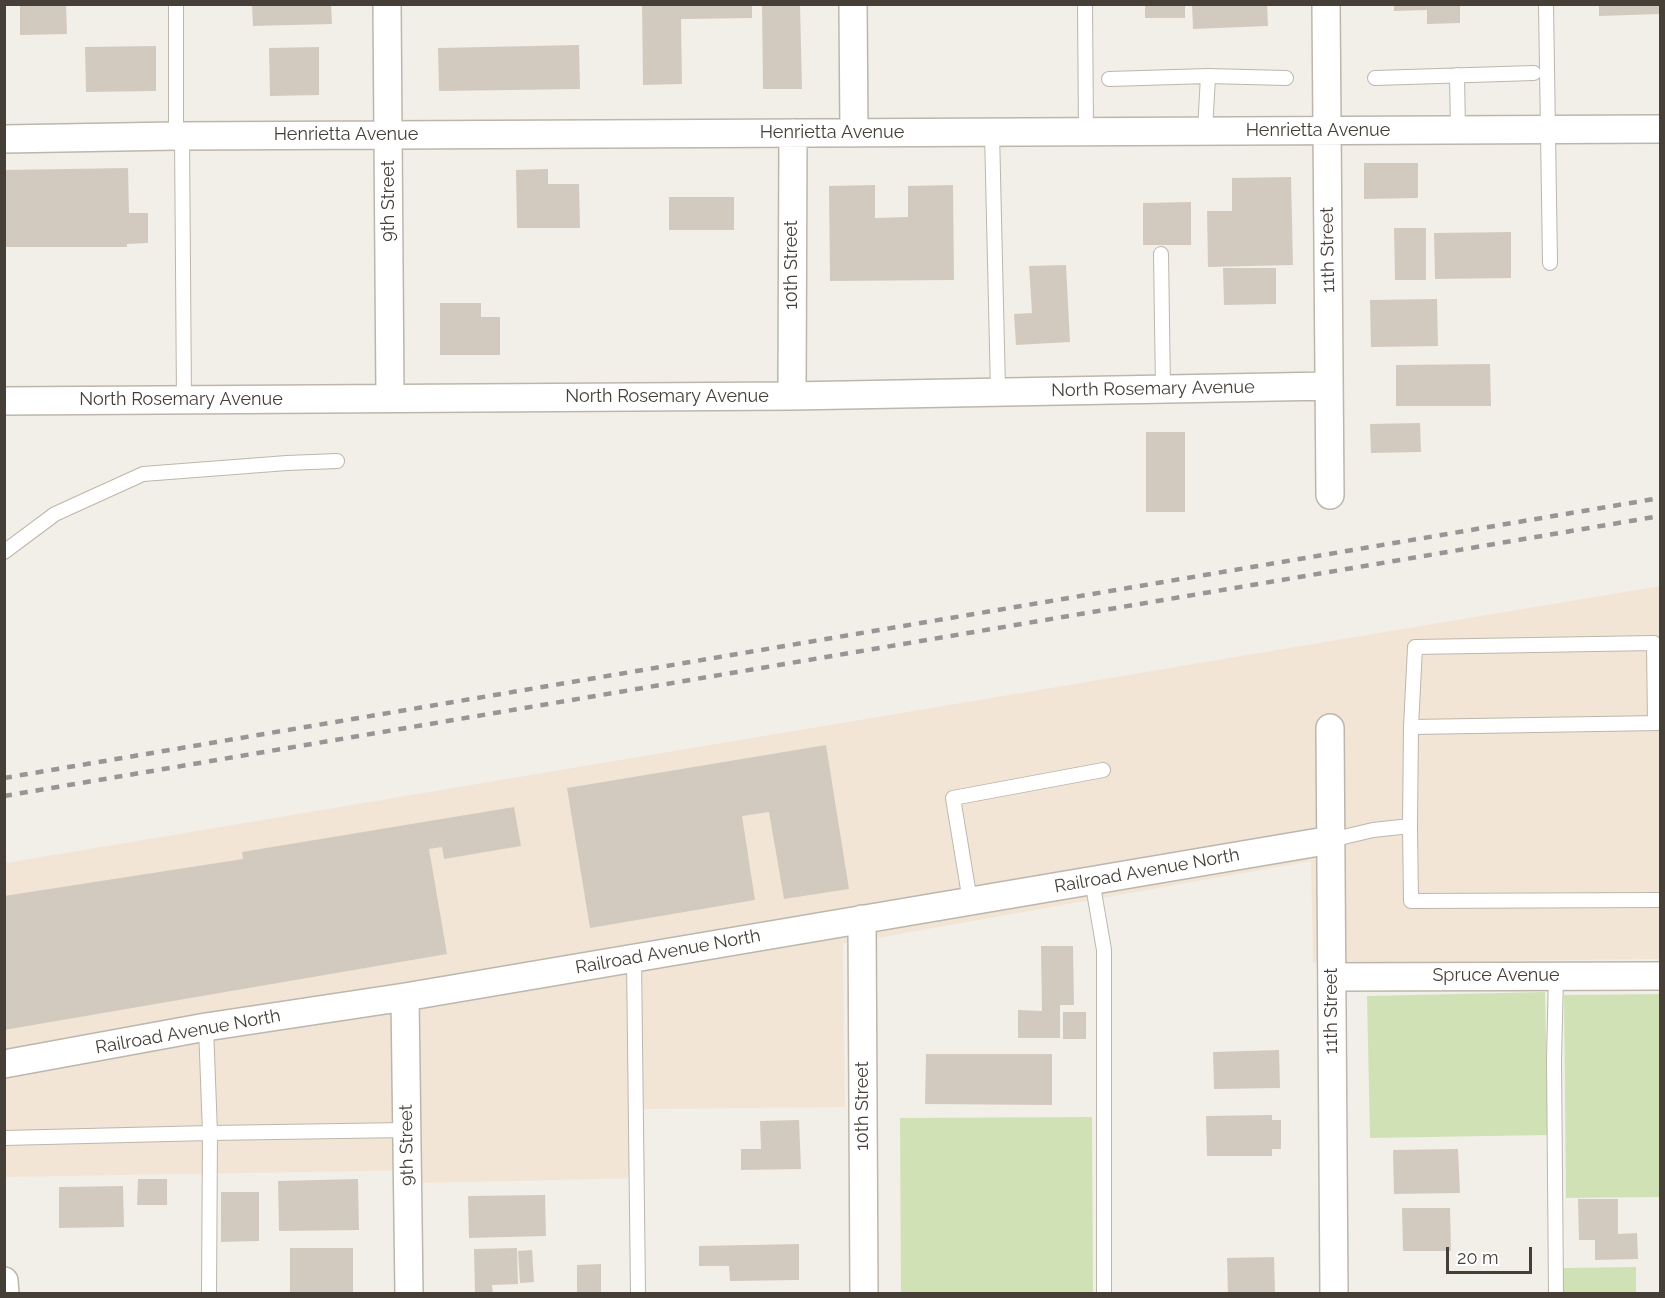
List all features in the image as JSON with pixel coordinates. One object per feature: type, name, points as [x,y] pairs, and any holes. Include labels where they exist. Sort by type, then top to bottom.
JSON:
[{"type":"street","name":"9th Street","points":[[387,4],[390,398]]},
{"type":"street","points":[[853,4],[854,133]]},
{"type":"street","name":"11th Street","points":[[1326,4],[1330,495]]},
{"type":"street","name":"Henrietta Avenue","points":[[4,139],[179,136],[1660,129]]},
{"type":"street","name":"10th Street","points":[[792,396],[793,134]]},
{"type":"street","name":"North Rosemary Avenue","points":[[4,401],[792,396],[1329,386]]},
{"type":"street","name":"11th Street","points":[[1330,728],[1334,1293]]},
{"type":"street","name":"Railroad Avenue North","points":[[4,1065],[206,1027],[405,997],[1331,840]]},
{"type":"street","name":"10th Street","points":[[862,919],[864,1293]]},
{"type":"street","name":"Spruce Avenue","points":[[1332,977],[1660,976]]},
{"type":"street","name":"9th Street","points":[[405,997],[409,1293]]},
{"type":"street","points":[[4,1281],[5,1293]]},
{"type":"lane","points":[[176,4],[184,400]]},
{"type":"lane","points":[[1085,4],[1086,132]]},
{"type":"lane","points":[[1546,4],[1550,263]]},
{"type":"lane","points":[[1375,78],[1534,73]]},
{"type":"lane","points":[[1457,75],[1458,130]]},
{"type":"lane","points":[[1205,131],[1208,76]]},
{"type":"lane","points":[[1109,79],[1208,76],[1286,78]]},
{"type":"lane","points":[[992,132],[998,391]]},
{"type":"lane","points":[[1161,254],[1163,388]]},
{"type":"lane","points":[[4,552],[55,514],[143,474],[337,461]]},
{"type":"lane","points":[[1411,727],[1658,723],[1654,643],[1415,647],[1411,727],[1411,901],[1660,900]]},
{"type":"lane","points":[[970,901],[953,798],[1103,770]]},
{"type":"lane","points":[[1331,840],[1372,830],[1410,826]]},
{"type":"lane","points":[[1092,880],[1104,950],[1104,1293]]},
{"type":"lane","points":[[634,958],[638,1293]]},
{"type":"lane","points":[[1556,976],[1554,1059],[1556,1293]]},
{"type":"lane","points":[[206,1027],[210,1133],[209,1293]]},
{"type":"lane","points":[[4,1138],[407,1130]]},
{"type":"shaded area","points":[[1660,586],[1660,959],[1313,963],[1311,861],[843,944],[845,1107],[644,1109],[645,1178],[422,1183],[421,1170],[5,1177],[5,863]]},
{"type":"green space","points":[[1545,992],[1548,1135],[1370,1138],[1367,996]]},
{"type":"green space","points":[[1660,994],[1660,1197],[1566,1198],[1564,995]]},
{"type":"green space","points":[[1092,1117],[1093,1293],[901,1293],[900,1118]]},
{"type":"green space","points":[[1636,1267],[1636,1293],[1563,1293],[1563,1268]]},
{"type":"building","points":[[20,4],[66,4],[67,34],[20,35]]},
{"type":"building","points":[[252,4],[331,4],[332,24],[253,26]]},
{"type":"building","points":[[642,4],[752,4],[752,18],[681,19],[682,84],[643,85]]},
{"type":"building","points":[[762,4],[800,4],[802,89],[763,89]]},
{"type":"building","points":[[1145,4],[1185,4],[1185,18],[1145,18]]},
{"type":"building","points":[[1192,4],[1267,4],[1268,26],[1193,29]]},
{"type":"building","points":[[1394,4],[1460,4],[1460,23],[1427,24],[1427,10],[1394,11]]},
{"type":"building","points":[[1599,4],[1660,4],[1660,14],[1599,16]]},
{"type":"building","points":[[579,45],[580,89],[439,91],[438,48]]},
{"type":"building","points":[[156,46],[156,91],[86,92],[85,47]]},
{"type":"building","points":[[319,47],[319,95],[270,96],[269,48]]},
{"type":"building","points":[[1364,163],[1418,163],[1418,198],[1364,199]]},
{"type":"building","points":[[128,168],[129,213],[148,213],[148,243],[127,244],[127,247],[5,247],[4,170]]},
{"type":"building","points":[[548,169],[548,184],[579,184],[580,228],[517,228],[516,170]]},
{"type":"building","points":[[1291,177],[1293,265],[1208,267],[1207,211],[1232,211],[1232,178]]},
{"type":"building","points":[[875,185],[875,218],[908,217],[908,186],[953,185],[954,280],[830,281],[829,186]]},
{"type":"building","points":[[669,197],[734,197],[734,230],[669,230]]},
{"type":"building","points":[[1191,202],[1191,245],[1143,245],[1143,203]]},
{"type":"building","points":[[1394,228],[1426,228],[1426,280],[1395,280]]},
{"type":"building","points":[[1511,232],[1511,278],[1435,279],[1434,233]]},
{"type":"building","points":[[1066,265],[1070,342],[1016,345],[1014,314],[1032,313],[1029,266]]},
{"type":"building","points":[[1223,268],[1276,268],[1276,304],[1224,305]]},
{"type":"building","points":[[1437,299],[1438,346],[1371,347],[1370,300]]},
{"type":"building","points":[[440,303],[481,303],[481,317],[500,317],[500,355],[440,355]]},
{"type":"building","points":[[1490,364],[1491,406],[1396,406],[1396,365]]},
{"type":"building","points":[[1420,423],[1421,452],[1371,453],[1370,424]]},
{"type":"building","points":[[1146,432],[1185,432],[1185,512],[1146,512]]},
{"type":"building","points":[[826,745],[849,889],[784,899],[769,812],[742,816],[755,900],[590,928],[567,788]]},
{"type":"building","points":[[514,807],[521,846],[444,859],[442,847],[429,849],[447,954],[4,1030],[4,896],[243,859],[242,852]]},
{"type":"building","points":[[1041,946],[1073,946],[1074,1005],[1060,1005],[1060,1038],[1018,1038],[1018,1010],[1042,1011]]},
{"type":"building","points":[[1063,1012],[1086,1012],[1086,1039],[1063,1039]]},
{"type":"building","points":[[1279,1050],[1280,1088],[1214,1089],[1213,1052]]},
{"type":"building","points":[[926,1054],[1052,1054],[1052,1105],[925,1104]]},
{"type":"building","points":[[1272,1115],[1272,1120],[1281,1120],[1281,1149],[1272,1149],[1272,1156],[1207,1156],[1206,1116]]},
{"type":"building","points":[[799,1120],[801,1169],[741,1170],[741,1149],[761,1149],[760,1121]]},
{"type":"building","points":[[1458,1149],[1460,1193],[1394,1194],[1393,1150]]},
{"type":"building","points":[[138,1179],[167,1179],[167,1205],[137,1205]]},
{"type":"building","points":[[358,1179],[359,1230],[279,1231],[278,1181]]},
{"type":"building","points":[[123,1186],[124,1227],[59,1228],[59,1187]]},
{"type":"building","points":[[221,1192],[259,1192],[259,1241],[221,1242]]},
{"type":"building","points":[[545,1195],[546,1236],[469,1238],[468,1196]]},
{"type":"building","points":[[1578,1199],[1618,1199],[1618,1234],[1637,1233],[1638,1259],[1595,1260],[1595,1240],[1579,1240]]},
{"type":"building","points":[[1402,1208],[1450,1208],[1451,1251],[1403,1251]]},
{"type":"building","points":[[799,1244],[799,1280],[730,1281],[729,1266],[699,1266],[699,1246]]},
{"type":"building","points":[[290,1248],[353,1248],[353,1294],[290,1294]]},
{"type":"building","points":[[517,1248],[518,1284],[492,1285],[493,1294],[475,1294],[474,1249]]},
{"type":"building","points":[[532,1250],[534,1282],[520,1283],[518,1251]]},
{"type":"building","points":[[1274,1257],[1275,1294],[1228,1294],[1227,1258]]},
{"type":"building","points":[[601,1264],[601,1294],[577,1294],[577,1265]]},
{"type":"railway","points":[[4,778],[1660,498]]},
{"type":"railway","points":[[4,796],[1660,516]]}]
